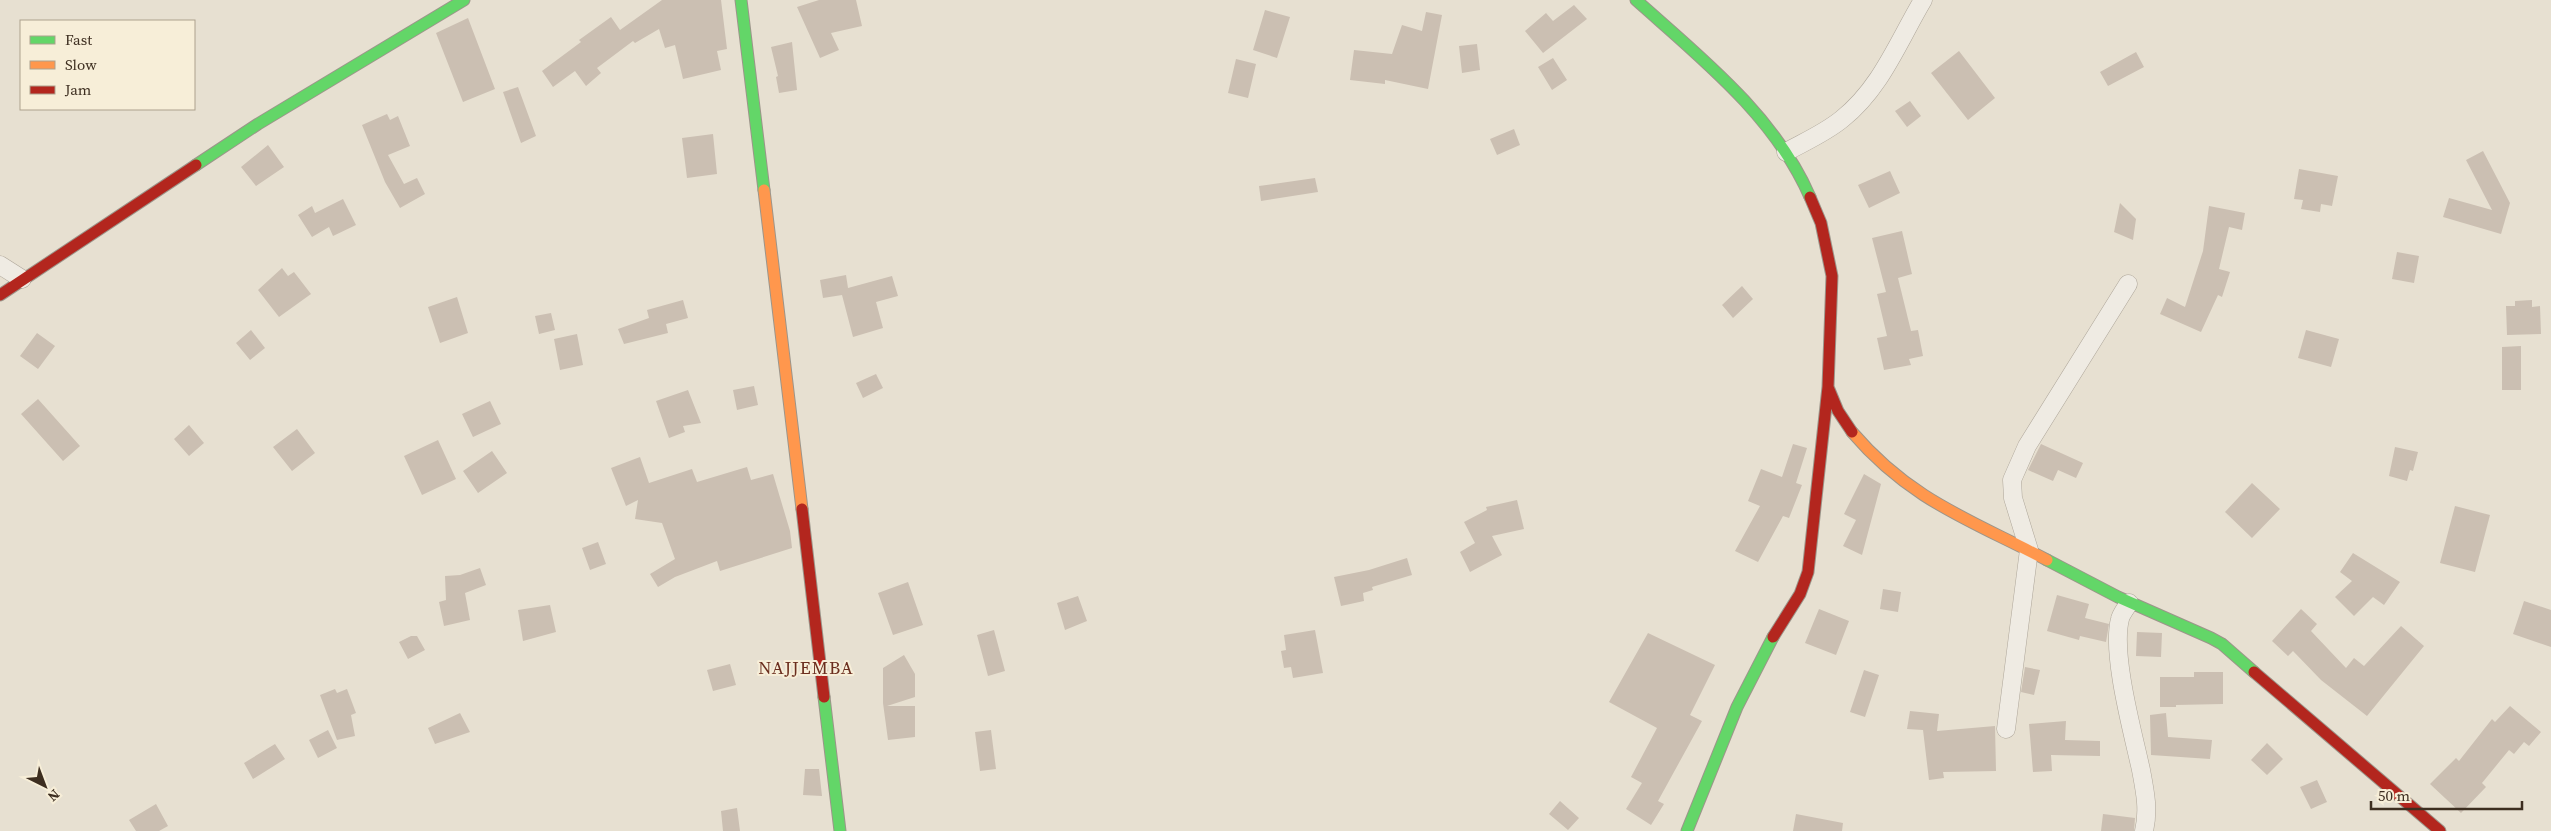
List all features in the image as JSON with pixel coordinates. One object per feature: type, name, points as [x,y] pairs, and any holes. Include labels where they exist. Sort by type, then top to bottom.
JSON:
[{"type":"street","points":[[0,296],[22,279],[258,124],[464,0]]},
{"type":"street","points":[[741,0],[840,831]]},
{"type":"street","points":[[1636,0],[1710,66],[1744,101],[1786,152],[1817,214],[1831,262],[1833,282],[1828,386],[1819,461],[1814,542],[1808,572],[1800,594],[1777,630],[1737,707],[1687,831]]},
{"type":"street","points":[[1786,152],[1841,120],[1867,95],[1884,72],[1923,0]]},
{"type":"street","points":[[0,265],[22,279]]},
{"type":"street","points":[[2006,729],[2028,550],[2013,498],[2012,480],[2027,446],[2128,284]]},
{"type":"street","points":[[1828,386],[1842,418],[1853,434],[1887,471],[1936,507],[2028,550],[2129,602],[2201,632],[2227,648],[2440,831]]},
{"type":"street","points":[[2129,602],[2120,618],[2118,645],[2146,796],[2147,821],[2144,831]]},
{"type":"building","points":[[662,0],[721,0],[727,49],[717,51],[721,70],[683,79],[675,45],[665,48],[659,29],[635,43],[633,41],[597,68],[601,73],[586,86],[575,71],[553,87],[542,71],[581,42],[579,40],[611,17],[620,30]]},
{"type":"building","points":[[819,0],[856,0],[862,26],[831,33],[839,50],[820,58],[797,7]]},
{"type":"building","points":[[1574,5],[1587,19],[1543,53],[1525,31],[1546,13],[1553,21]]},
{"type":"building","points":[[1265,10],[1290,17],[1277,58],[1253,50]]},
{"type":"building","points":[[1426,12],[1442,15],[1428,89],[1385,80],[1385,84],[1350,80],[1354,50],[1392,54],[1402,25],[1422,31]]},
{"type":"building","points":[[468,18],[495,89],[463,102],[436,33]]},
{"type":"building","points":[[792,42],[797,90],[779,93],[776,77],[778,76],[771,47]]},
{"type":"building","points":[[1477,44],[1480,70],[1462,73],[1459,46]]},
{"type":"building","points":[[1959,51],[1995,98],[1968,120],[1931,73]]},
{"type":"building","points":[[2136,52],[2144,67],[2108,86],[2100,72]]},
{"type":"building","points":[[1553,58],[1567,80],[1552,90],[1538,67]]},
{"type":"building","points":[[1236,59],[1256,64],[1248,98],[1228,93]]},
{"type":"building","points":[[518,87],[536,136],[521,143],[503,92]]},
{"type":"building","points":[[1910,101],[1921,116],[1907,127],[1895,111]]},
{"type":"building","points":[[387,114],[390,120],[398,116],[410,146],[388,155],[404,184],[417,178],[425,194],[400,208],[385,182],[362,125]]},
{"type":"building","points":[[1514,129],[1520,145],[1497,155],[1490,139]]},
{"type":"building","points":[[713,134],[717,174],[687,178],[682,138]]},
{"type":"building","points":[[268,145],[284,167],[256,186],[241,167]]},
{"type":"building","points":[[2483,151],[2510,203],[2501,234],[2443,217],[2449,198],[2492,210],[2466,160]]},
{"type":"building","points":[[2299,169],[2338,176],[2332,206],[2321,204],[2320,212],[2301,209],[2303,200],[2294,199]]},
{"type":"building","points":[[1890,171],[1900,193],[1869,208],[1858,185]]},
{"type":"building","points":[[1315,178],[1318,192],[1261,201],[1259,186]]},
{"type":"building","points":[[343,199],[356,225],[333,236],[329,227],[312,237],[298,215],[312,206],[315,213]]},
{"type":"building","points":[[2120,203],[2136,219],[2133,240],[2114,232]]},
{"type":"building","points":[[2209,206],[2245,213],[2242,230],[2229,227],[2219,269],[2230,272],[2222,297],[2218,295],[2201,332],[2160,314],[2167,298],[2185,307],[2203,251]]},
{"type":"building","points":[[1902,231],[1912,274],[1898,278],[1911,331],[1918,330],[1923,356],[1909,359],[1911,365],[1884,370],[1877,338],[1887,336],[1877,294],[1886,292],[1872,238]]},
{"type":"building","points":[[2397,252],[2419,256],[2414,283],[2392,279]]},
{"type":"building","points":[[282,268],[288,276],[294,272],[311,294],[279,317],[258,290]]},
{"type":"building","points":[[846,275],[848,288],[892,276],[898,296],[876,302],[883,328],[853,337],[842,295],[823,298],[820,280]]},
{"type":"building","points":[[1742,286],[1753,299],[1733,318],[1722,305]]},
{"type":"building","points":[[457,297],[468,333],[440,343],[428,307]]},
{"type":"building","points":[[683,300],[688,318],[666,324],[668,333],[624,344],[618,329],[649,318],[647,310]]},
{"type":"building","points":[[2532,300],[2532,307],[2540,306],[2541,334],[2507,335],[2506,306],[2515,306],[2515,301]]},
{"type":"building","points":[[551,313],[555,330],[539,334],[535,316]]},
{"type":"building","points":[[251,330],[265,348],[250,360],[236,343]]},
{"type":"building","points":[[2306,330],[2339,339],[2331,367],[2298,358]]},
{"type":"building","points":[[37,333],[55,346],[38,369],[20,356]]},
{"type":"building","points":[[577,334],[583,365],[560,370],[554,339]]},
{"type":"building","points":[[2521,346],[2521,390],[2502,390],[2502,347]]},
{"type":"building","points":[[876,374],[883,388],[863,398],[856,383]]},
{"type":"building","points":[[754,386],[758,405],[737,410],[733,390]]},
{"type":"building","points":[[688,390],[701,423],[683,426],[685,432],[669,438],[656,401]]},
{"type":"building","points":[[38,399],[80,446],[63,461],[21,414]]},
{"type":"building","points":[[490,401],[501,424],[473,437],[462,414]]},
{"type":"building","points":[[189,425],[204,443],[189,456],[174,439]]},
{"type":"building","points":[[297,429],[315,453],[292,471],[273,447]]},
{"type":"building","points":[[438,440],[456,479],[422,495],[404,456]]},
{"type":"building","points":[[1793,444],[1807,448],[1796,483],[1802,485],[1789,518],[1783,516],[1758,562],[1735,551],[1760,506],[1748,501],[1761,469],[1782,477]]},
{"type":"building","points":[[2041,444],[2083,463],[2076,478],[2058,470],[2053,481],[2028,470]]},
{"type":"building","points":[[2395,447],[2418,452],[2413,471],[2410,470],[2407,481],[2389,476]]},
{"type":"building","points":[[492,451],[507,473],[478,493],[463,471]]},
{"type":"building","points":[[640,457],[649,483],[692,469],[697,482],[747,467],[751,480],[773,474],[790,531],[792,548],[720,571],[717,561],[675,577],[658,587],[650,574],[675,559],[662,523],[635,519],[638,500],[626,506],[611,468]]},
{"type":"building","points":[[1864,474],[1881,484],[1862,555],[1843,546],[1856,520],[1844,514]]},
{"type":"building","points":[[2252,483],[2280,509],[2252,538],[2225,512]]},
{"type":"building","points":[[1517,500],[1524,529],[1492,536],[1502,555],[1470,572],[1460,552],[1475,543],[1464,522],[1487,510],[1486,507]]},
{"type":"building","points":[[2455,506],[2490,515],[2475,572],[2440,563]]},
{"type":"building","points":[[598,542],[606,564],[590,570],[582,548]]},
{"type":"building","points":[[2353,553],[2400,582],[2384,605],[2373,597],[2354,616],[2335,597],[2352,581],[2340,572]]},
{"type":"building","points":[[1407,558],[1412,575],[1372,587],[1373,590],[1363,593],[1364,601],[1341,606],[1334,577],[1369,570]]},
{"type":"building","points":[[480,568],[486,585],[465,593],[470,620],[444,626],[439,602],[446,600],[445,576],[460,575]]},
{"type":"building","points":[[908,582],[923,625],[893,635],[878,593]]},
{"type":"building","points":[[1883,589],[1901,592],[1898,612],[1880,609]]},
{"type":"building","points":[[2057,595],[2089,604],[2085,618],[2109,624],[2106,642],[2080,636],[2079,640],[2047,631]]},
{"type":"building","points":[[1078,596],[1087,621],[1065,630],[1057,603]]},
{"type":"building","points":[[2524,601],[2551,610],[2551,647],[2513,634]]},
{"type":"building","points":[[550,605],[556,632],[523,641],[518,610]]},
{"type":"building","points":[[1819,609],[1849,621],[1836,655],[1805,643]]},
{"type":"building","points":[[2301,609],[2317,624],[2311,631],[2346,668],[2354,658],[2364,666],[2401,626],[2424,646],[2367,716],[2321,680],[2293,651],[2288,656],[2272,641]]},
{"type":"building","points":[[994,630],[1005,671],[988,676],[977,635]]},
{"type":"building","points":[[1315,630],[1323,673],[1293,678],[1291,667],[1284,668],[1281,651],[1286,650],[1284,635]]},
{"type":"building","points":[[2137,632],[2162,633],[2161,657],[2136,656]]},
{"type":"building","points":[[1648,633],[1715,665],[1690,715],[1702,721],[1658,801],[1664,804],[1651,825],[1626,809],[1642,783],[1631,777],[1657,728],[1609,702]]},
{"type":"building","points":[[411,636],[417,636],[425,650],[408,659],[399,642]]},
{"type":"building","points":[[904,655],[915,674],[915,697],[887,706],[915,706],[915,737],[888,740],[883,703],[883,668]]},
{"type":"building","points":[[730,664],[736,685],[713,691],[707,670]]},
{"type":"building","points":[[2025,667],[2040,670],[2034,695],[2021,692]]},
{"type":"building","points":[[1864,670],[1879,675],[1865,717],[1850,712]]},
{"type":"building","points":[[2194,672],[2223,672],[2223,704],[2160,707],[2160,677],[2194,677]]},
{"type":"building","points":[[335,689],[337,693],[347,689],[356,713],[351,715],[355,736],[337,740],[320,695]]},
{"type":"building","points":[[2510,706],[2541,732],[2529,746],[2524,742],[2514,754],[2509,750],[2482,783],[2486,787],[2461,813],[2430,784],[2456,758],[2459,761],[2492,719],[2495,722]]},
{"type":"building","points":[[1910,711],[1939,714],[1937,731],[1995,726],[1996,771],[1943,772],[1944,778],[1929,780],[1923,730],[1907,729]]},
{"type":"building","points":[[460,713],[470,732],[435,744],[428,728]]},
{"type":"building","points":[[2166,713],[2168,737],[2212,740],[2210,759],[2151,755],[2150,715]]},
{"type":"building","points":[[2066,721],[2065,740],[2100,741],[2100,756],[2051,755],[2052,771],[2033,772],[2029,724]]},
{"type":"building","points":[[328,730],[337,748],[318,758],[309,740]]},
{"type":"building","points":[[991,730],[996,769],[980,771],[975,732]]},
{"type":"building","points":[[2267,743],[2283,759],[2267,775],[2251,760]]},
{"type":"building","points":[[275,744],[285,759],[253,779],[244,763]]},
{"type":"building","points":[[805,769],[819,769],[822,796],[803,795]]},
{"type":"building","points":[[2317,780],[2327,802],[2311,809],[2300,787]]},
{"type":"building","points":[[1560,801],[1579,818],[1568,830],[1549,814]]},
{"type":"building","points":[[156,804],[168,826],[159,831],[136,831],[129,820]]},
{"type":"building","points":[[737,808],[740,831],[723,831],[721,811]]},
{"type":"building","points":[[1796,814],[1843,823],[1842,831],[1793,831]]},
{"type":"building","points":[[2103,814],[2135,818],[2134,831],[2101,831]]},
{"type":"traffic: fast","points":[[196,165],[258,124],[464,0]]},
{"type":"traffic: fast","points":[[741,0],[764,190]]},
{"type":"traffic: fast","points":[[1636,0],[1710,66],[1756,114],[1777,140],[1795,168],[1810,197]]},
{"type":"traffic: fast","points":[[2047,560],[2118,597],[2211,638],[2222,644],[2254,672]]},
{"type":"traffic: fast","points":[[1687,831],[1737,707],[1773,637]]},
{"type":"traffic: fast","points":[[824,697],[840,831]]},
{"type":"traffic: slow","points":[[764,190],[802,509]]},
{"type":"traffic: slow","points":[[1852,432],[1874,456],[1920,492],[1967,520],[2047,560]]},
{"type":"traffic: jam","points":[[0,295],[196,165]]},
{"type":"traffic: jam","points":[[1810,197],[1821,223],[1832,276],[1828,387],[1838,411],[1852,432]]},
{"type":"traffic: jam","points":[[1773,637],[1800,594],[1808,572],[1828,387]]},
{"type":"traffic: jam","points":[[802,509],[824,697]]},
{"type":"traffic: jam","points":[[2254,672],[2440,831]]},
{"type":"district","name":"NAJJEMBA","points":[[806,668]]}]
